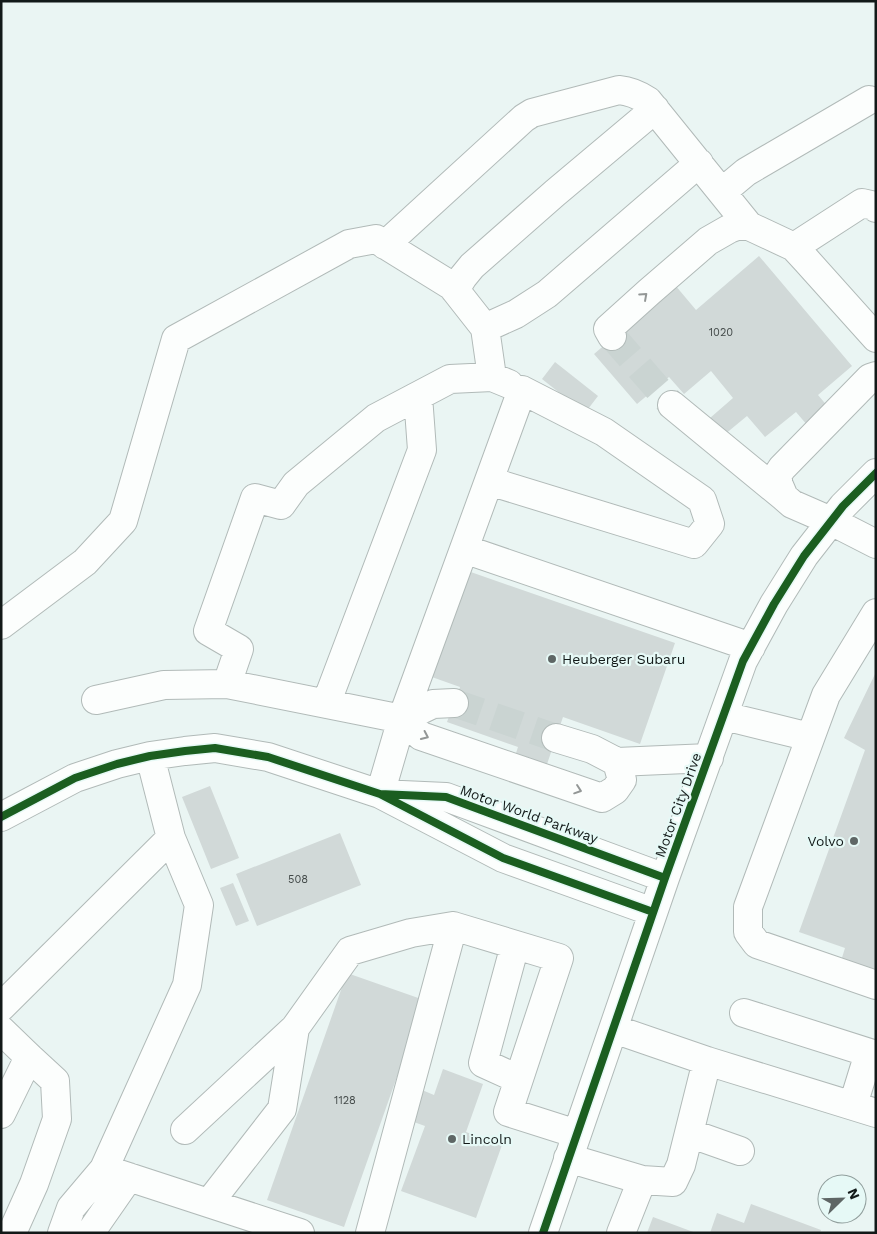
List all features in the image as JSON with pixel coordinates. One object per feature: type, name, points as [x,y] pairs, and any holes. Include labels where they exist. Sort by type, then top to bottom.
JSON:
[{"type":"street","points":[[385,245],[532,113],[619,90],[629,91],[648,101],[749,226]]},
{"type":"street","points":[[722,192],[746,172],[869,100]]},
{"type":"street","points":[[454,290],[472,266],[655,109]]},
{"type":"street","points":[[486,328],[516,314],[547,294],[699,163]]},
{"type":"street","points":[[794,247],[862,203],[875,206],[876,208]]},
{"type":"street","points":[[610,333],[649,292],[708,241],[728,229],[737,226],[749,226],[794,247],[876,338]]},
{"type":"street","points":[[1,625],[84,562],[123,521],[176,339],[349,244],[376,239],[452,286],[486,328],[492,377]]},
{"type":"street","points":[[784,497],[778,483],[778,474],[782,468],[870,378],[876,376]]},
{"type":"street","points":[[227,684],[239,649],[208,631],[255,498],[282,505],[296,484],[376,418],[450,380],[492,377],[522,390],[604,432],[702,500],[710,524],[694,544],[489,481]]},
{"type":"street","points":[[380,794],[402,719],[522,390]]},
{"type":"street","points":[[326,704],[422,450],[418,396]]},
{"type":"street","points":[[672,405],[792,504],[876,544]]},
{"type":"street","name":"Motor City Drive","points":[[543,1233],[653,912],[743,662],[774,604],[804,556],[843,506],[876,472]]},
{"type":"street","points":[[464,549],[751,647]]},
{"type":"street","points":[[876,613],[826,695],[748,908],[748,932],[757,944],[876,985]]},
{"type":"street","points":[[96,700],[164,685],[227,684],[402,719],[422,736],[602,798],[615,790],[622,780],[617,762]]},
{"type":"street","points":[[402,719],[433,704],[454,703]]},
{"type":"street","points":[[724,716],[810,737]]},
{"type":"street","points":[[556,738],[592,749],[617,762],[709,758]]},
{"type":"street","name":"Motor World Parkway","points":[[1,817],[75,778],[117,764],[150,756],[215,748],[268,757],[380,794],[503,858],[653,912]]},
{"type":"street","points":[[90,1233],[117,1173],[187,985],[200,905],[171,838],[150,756]]},
{"type":"street","name":"Motor World Parkway","points":[[380,794],[446,797],[665,878]]},
{"type":"street","points":[[1,1007],[171,838]]},
{"type":"street","points":[[185,1130],[295,1028],[350,952],[411,933],[452,926],[560,958],[508,1112],[572,1146],[642,1180],[673,1182],[681,1165],[707,1061]]},
{"type":"street","points":[[370,1233],[452,926]]},
{"type":"street","points":[[515,945],[483,1064],[518,1079]]},
{"type":"street","points":[[614,1029],[707,1061],[864,1109],[872,1054],[744,1013]]},
{"type":"street","points":[[209,1203],[282,1109],[295,1028]]},
{"type":"street","points":[[1,1030],[55,1081],[57,1119],[34,1184],[12,1233]]},
{"type":"street","points":[[1,1114],[29,1057]]},
{"type":"street","points":[[689,1133],[740,1151]]},
{"type":"street","points":[[117,1173],[300,1233]]},
{"type":"street","points":[[62,1233],[71,1208],[117,1173]]},
{"type":"street","points":[[621,1233],[642,1180]]},
{"type":"building","points":[[759,256],[852,366],[818,395],[829,408],[808,426],[796,412],[765,437],[747,416],[724,435],[710,418],[733,398],[711,371],[684,394],[669,377],[637,404],[594,354],[675,285],[696,310]]},
{"type":"building","points":[[555,362],[598,396],[585,413],[542,379]]},
{"type":"building","name":"Heuberger Subaru","points":[[465,570],[675,643],[640,744],[563,717],[544,773],[513,762],[518,747],[447,722],[460,687],[429,676]]},
{"type":"building","name":"Volvo","points":[[876,672],[876,974],[841,961],[845,948],[799,932],[865,750],[844,738]]},
{"type":"building","points":[[210,786],[239,858],[211,869],[182,797]]},
{"type":"building","points":[[340,833],[361,885],[257,926],[236,874]]},
{"type":"building","points":[[233,883],[249,921],[236,926],[220,888]]},
{"type":"building","points":[[347,973],[424,1000],[344,1227],[267,1200]]},
{"type":"building","name":"Lincoln","points":[[443,1069],[483,1084],[466,1132],[502,1145],[476,1218],[401,1191],[425,1126],[411,1121],[422,1090],[434,1095]]},
{"type":"building","points":[[751,1204],[821,1230],[820,1233],[710,1233],[717,1213],[744,1223]]},
{"type":"building","points":[[653,1217],[696,1233],[647,1233]]},
{"type":"tunnel","points":[[612,336],[672,405]]},
{"type":"tunnel","points":[[454,703],[556,738]]},
{"type":"cycle path","points":[[543,1233],[665,878],[743,661],[774,604],[804,556],[843,506],[876,473]]},
{"type":"cycle path","points":[[1,817],[75,778],[117,764],[150,756],[215,748],[268,757],[380,794]]},
{"type":"cycle path","points":[[653,912],[503,858],[380,794],[446,797],[665,878]]},
{"type":"place","name":"Heuberger Subaru","points":[[552,659]]},
{"type":"place","name":"Volvo","points":[[854,841]]},
{"type":"place","name":"Lincoln","points":[[452,1139]]}]
